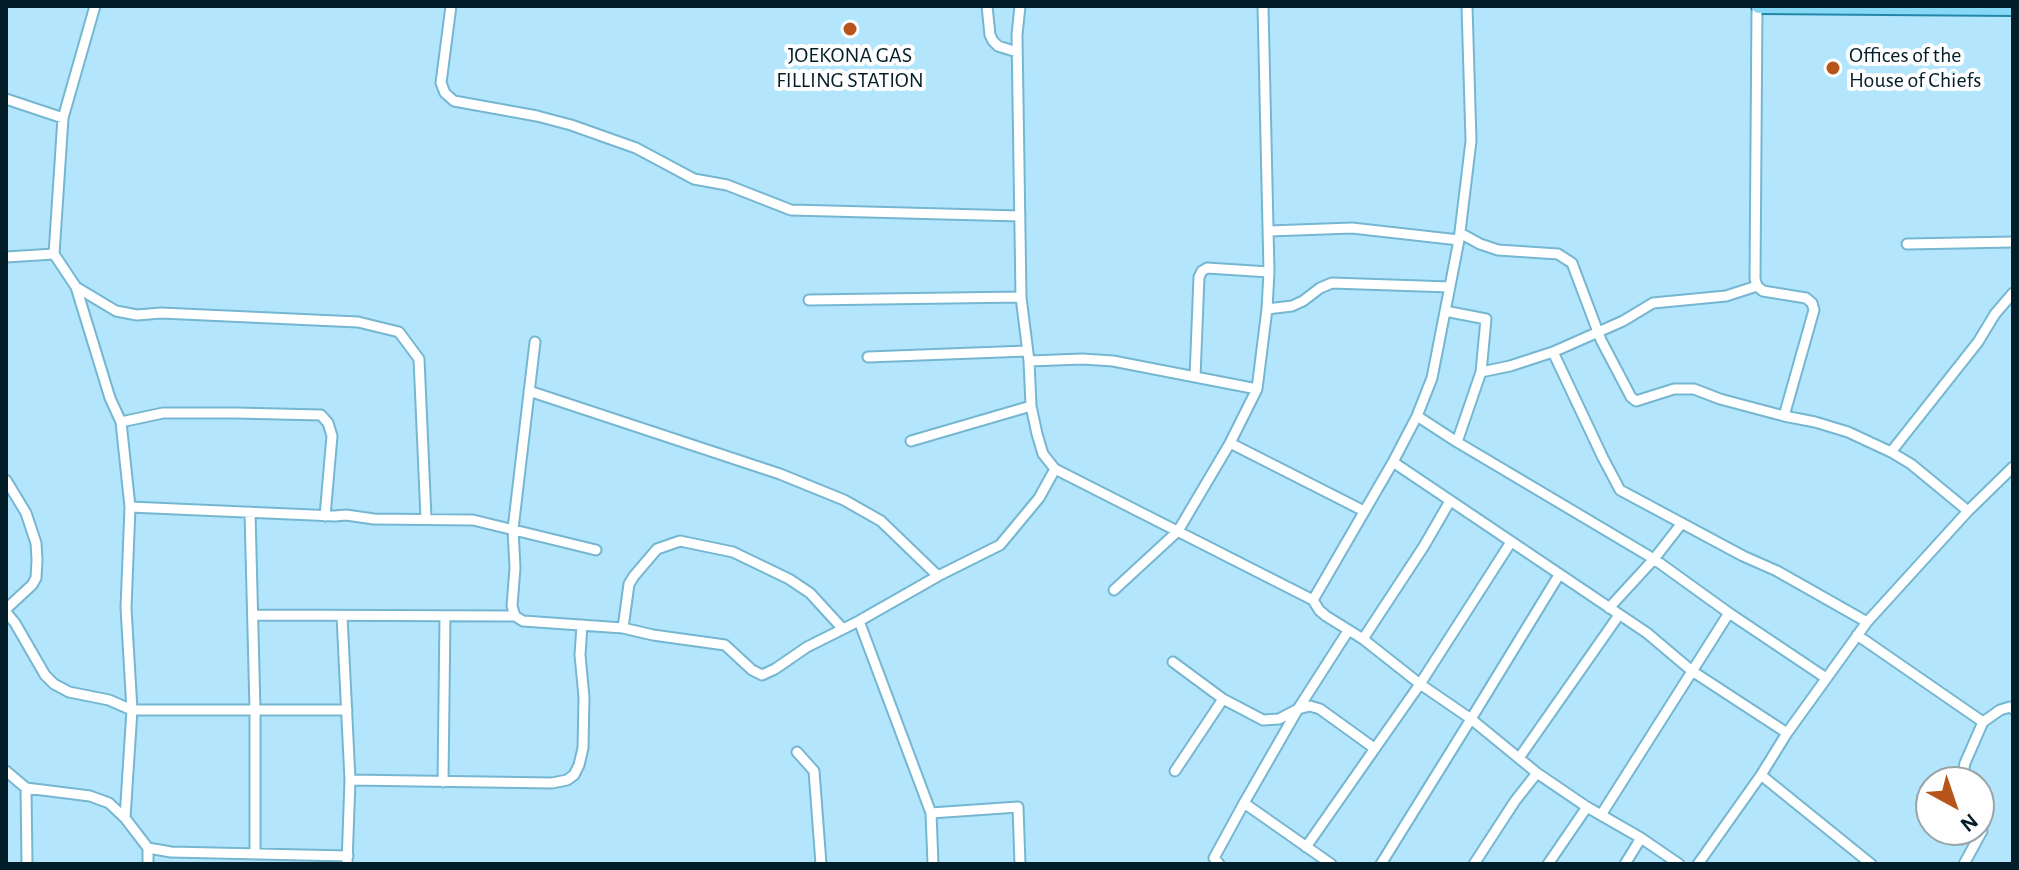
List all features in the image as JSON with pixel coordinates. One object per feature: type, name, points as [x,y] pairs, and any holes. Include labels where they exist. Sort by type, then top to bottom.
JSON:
[{"type":"main road","points":[[1758,6],[2013,8]]},
{"type":"street","points":[[95,6],[63,118],[54,254],[76,287],[110,398],[121,422],[130,507],[126,608],[132,710],[125,818]]},
{"type":"street","points":[[451,6],[441,83],[445,93],[454,101],[571,125],[636,148],[694,179],[727,185],[791,210],[1020,216]]},
{"type":"street","points":[[987,6],[993,41],[998,46],[1017,52]]},
{"type":"street","points":[[1020,6],[1017,52],[1021,297],[1031,406],[1043,454],[1055,469],[1313,600],[1319,610],[1471,719],[1537,773],[1679,864]]},
{"type":"street","points":[[1114,590],[1178,531],[1230,443],[1257,389],[1269,272],[1263,6]]},
{"type":"street","points":[[1313,600],[1393,462],[1432,378],[1460,236],[1471,141],[1467,6]]},
{"type":"street","points":[[1758,6],[1755,279],[1763,291],[1806,298],[1814,310],[1784,416]]},
{"type":"street","points":[[6,99],[63,118]]},
{"type":"street","points":[[1269,231],[1352,228],[1460,236],[1498,250],[1558,254],[1572,263],[1598,332],[1631,397],[1636,401],[1674,389],[1694,389],[1720,399],[1848,432],[1911,464],[1968,511]]},
{"type":"street","points":[[1907,244],[2013,242]]},
{"type":"street","points":[[6,257],[54,254]]},
{"type":"street","points":[[1195,377],[1199,277],[1202,271],[1207,268],[1269,272]]},
{"type":"street","points":[[1267,309],[1292,306],[1332,283],[1450,287]]},
{"type":"street","points":[[1481,372],[1553,352],[1653,303],[1726,296],[1757,286]]},
{"type":"street","points":[[76,287],[116,311],[137,315],[161,313],[358,322],[399,332],[419,359],[426,518]]},
{"type":"street","points":[[1891,452],[2013,293]]},
{"type":"street","points":[[809,300],[1021,297]]},
{"type":"street","points":[[1445,311],[1486,319],[1481,372],[1457,442]]},
{"type":"street","points":[[515,616],[512,606],[515,568],[513,529],[535,342]]},
{"type":"street","points":[[1553,352],[1620,490],[1777,571],[1867,622]]},
{"type":"street","points":[[868,357],[1028,356],[1113,361],[1257,389]]},
{"type":"street","points":[[529,391],[780,474],[844,500],[881,521],[938,576]]},
{"type":"street","points":[[911,441],[1031,406]]},
{"type":"street","points":[[121,422],[163,413],[321,415],[328,423],[332,436],[325,516]]},
{"type":"street","points":[[1417,416],[1654,559],[1826,678]]},
{"type":"street","points":[[1230,443],[1364,511]]},
{"type":"street","points":[[1393,462],[1647,633],[1692,671],[1787,733]]},
{"type":"street","points":[[1698,864],[1867,622],[1968,511],[2013,467]]},
{"type":"street","points":[[253,615],[515,616],[523,621],[623,628],[725,645],[752,670],[762,675],[807,647],[1000,545],[1039,498],[1055,469]]},
{"type":"street","points":[[6,480],[26,513],[36,543],[37,560],[36,578],[32,585],[6,611],[45,675],[54,684],[69,692],[109,700],[132,710],[347,710]]},
{"type":"street","points":[[1363,639],[1450,501]]},
{"type":"street","points":[[130,507],[346,515],[374,519],[473,520],[596,550]]},
{"type":"street","points":[[250,512],[255,854]]},
{"type":"street","points":[[1609,608],[1682,523]]},
{"type":"street","points":[[623,628],[629,584],[634,576],[657,549],[680,541],[733,552],[789,579],[810,593],[842,628]]},
{"type":"street","points":[[1306,847],[1420,684],[1511,542]]},
{"type":"street","points":[[1381,864],[1559,575]]},
{"type":"street","points":[[1601,815],[1729,613]]},
{"type":"street","points":[[1519,758],[1619,615]]},
{"type":"street","points":[[148,848],[171,852],[350,861],[350,780],[342,616]]},
{"type":"street","points":[[443,782],[445,616]]},
{"type":"street","points":[[859,621],[931,813],[933,864]]},
{"type":"street","points":[[350,780],[552,783],[567,780],[579,765],[583,748],[582,625]]},
{"type":"street","points":[[1219,864],[1214,858],[1244,803],[1298,709],[1348,631]]},
{"type":"street","points":[[1857,635],[1983,722]]},
{"type":"street","points":[[1173,662],[1223,699],[1263,720],[1279,719],[1310,706],[1320,709],[1374,748]]},
{"type":"street","points":[[1175,771],[1223,699]]},
{"type":"street","points":[[1964,766],[1983,722],[2000,710],[2013,709]]},
{"type":"street","points":[[797,752],[814,771],[821,864]]},
{"type":"street","points":[[6,771],[26,788],[90,796],[109,803],[148,848],[148,864]]},
{"type":"street","points":[[1474,864],[1537,773]]},
{"type":"street","points":[[1761,775],[1871,864]]},
{"type":"street","points":[[26,788],[27,864]]},
{"type":"street","points":[[1244,803],[1331,864]]},
{"type":"street","points":[[931,813],[1018,807],[1020,864]]},
{"type":"street","points":[[1548,864],[1587,807]]},
{"type":"street","points":[[1625,864],[1641,838]]},
{"type":"street","points":[[1964,864],[1974,846]]},
{"type":"place","name":"JOEKONA GAS FILLING STATION","points":[[850,29]]},
{"type":"place","name":"Offices of the House of Chiefs","points":[[1833,68]]}]
